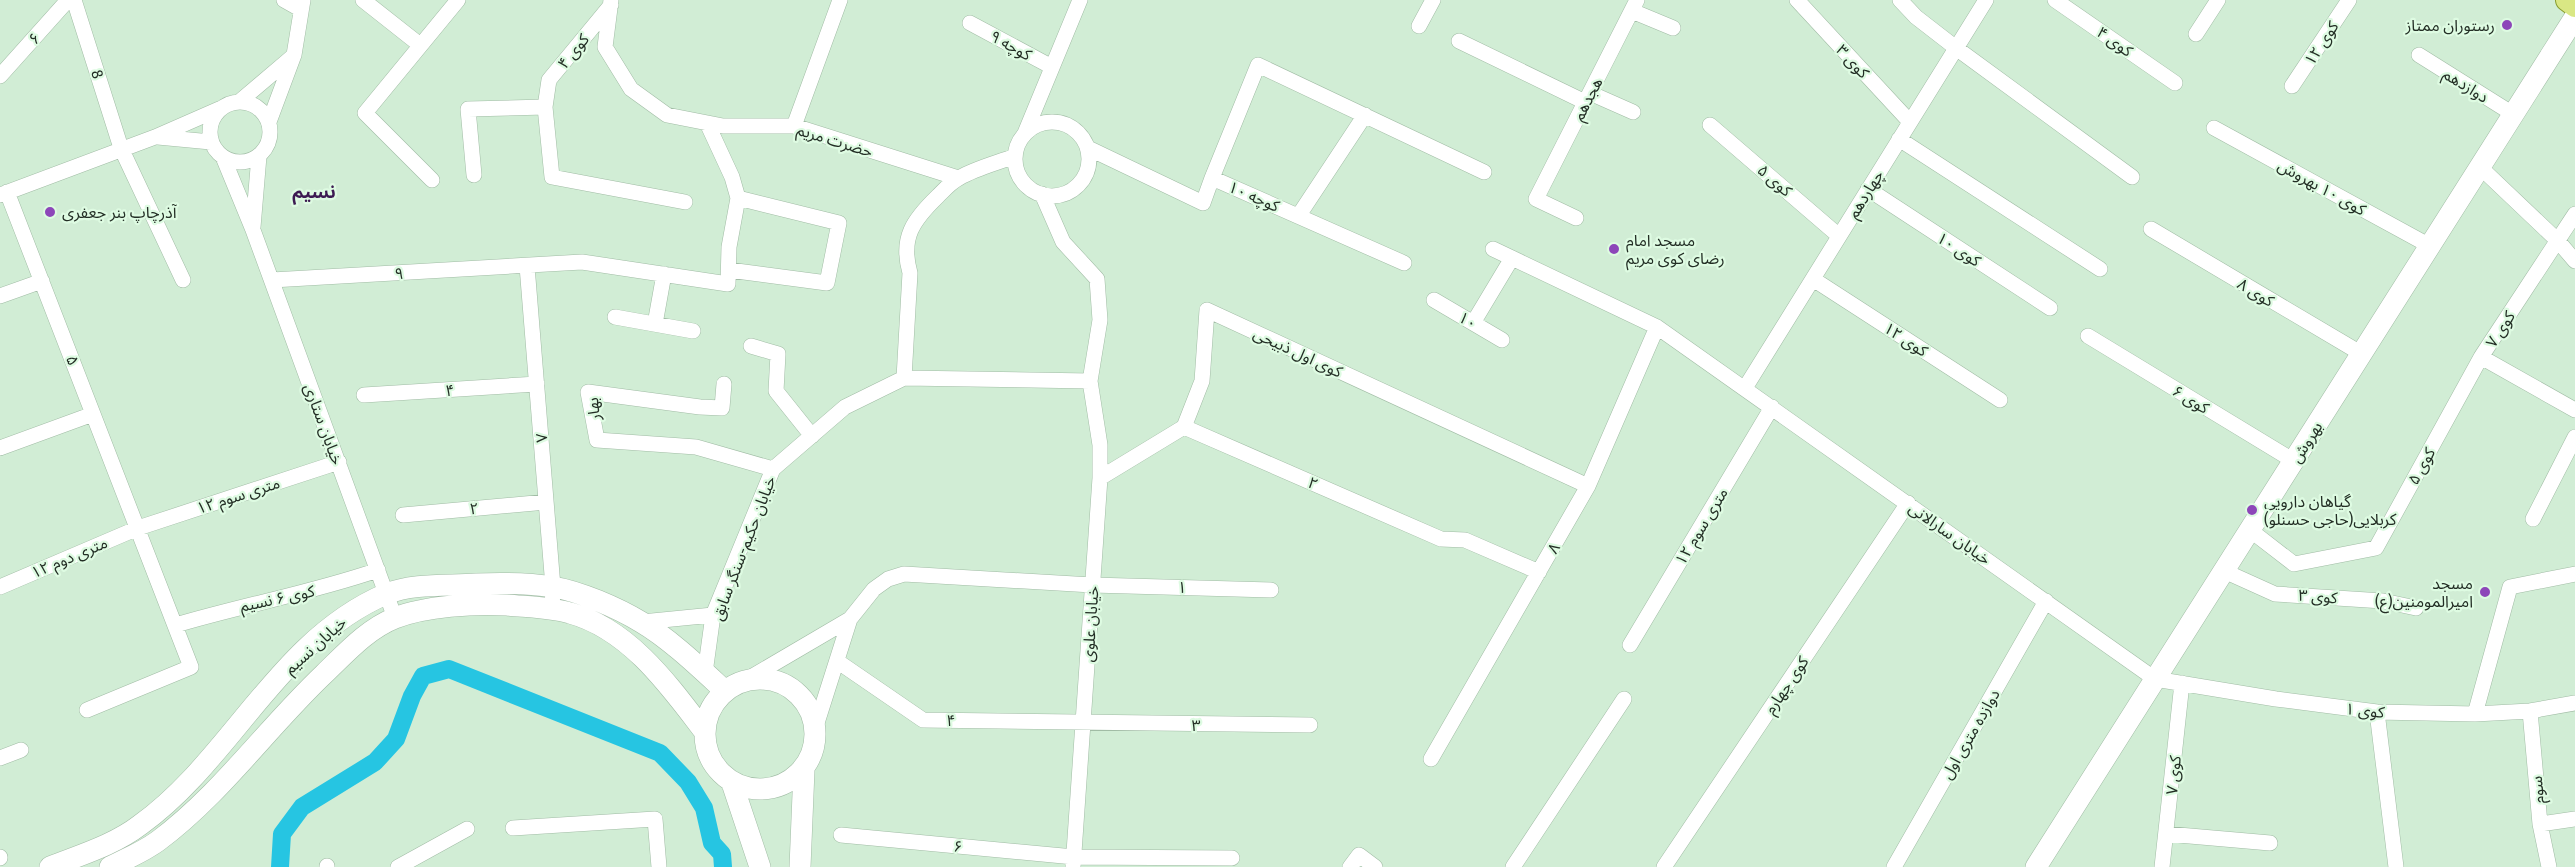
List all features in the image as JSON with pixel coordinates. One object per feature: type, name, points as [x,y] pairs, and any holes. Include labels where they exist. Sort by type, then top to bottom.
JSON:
[{"type":"main road","points":[[2567,0],[2575,6]]},
{"type":"main road","name":"بهروش","points":[[2036,867],[2575,17]]},
{"type":"main road","name":"خیابان نسیم","points":[[50,867],[117,840],[140,826],[200,771],[271,685],[307,647],[340,619],[387,594],[413,588],[493,584],[553,587],[587,598],[642,622],[726,691]]},
{"type":"main road","name":"خیابان نسیم","points":[[110,867],[156,842],[189,816],[300,696],[374,629],[395,618],[425,610],[488,604],[571,613],[613,633],[659,672],[704,730]]},
{"type":"main road","points":[[770,679],[791,687],[808,704],[816,726],[815,749],[804,770],[789,783],[770,789],[751,789],[732,783],[716,769],[707,751],[704,730],[711,708],[726,691],[746,680],[770,679]]},
{"type":"main road","points":[[800,867],[804,770]]},
{"type":"main road","points":[[732,783],[760,867]]},
{"type":"street","name":"۶","points":[[0,75],[68,0]]},
{"type":"street","name":"8","points":[[74,0],[121,148],[183,280]]},
{"type":"street","points":[[253,230],[259,156],[269,140],[269,122],[294,55],[301,5],[284,0]]},
{"type":"street","points":[[363,0],[420,45]]},
{"type":"street","points":[[432,180],[364,113],[458,0]]},
{"type":"street","points":[[794,126],[840,0]]},
{"type":"street","points":[[1025,134],[1036,126],[1048,122],[1061,123],[1077,132],[1088,148],[1088,170],[1074,188],[1053,195],[1042,194],[1030,189],[1022,180],[1017,168],[1016,156],[1018,144],[1025,134],[1080,0]]},
{"type":"street","points":[[1419,26],[1433,0]]},
{"type":"street","name":"کوی ۳","points":[[1797,0],[1910,122]]},
{"type":"street","points":[[1900,0],[1916,17],[1956,48],[2132,177]]},
{"type":"street","name":"چهاردهم","points":[[1745,388],[1986,0]]},
{"type":"street","name":"کوی ۴","points":[[2055,0],[2175,83]]},
{"type":"street","points":[[2196,34],[2218,0]]},
{"type":"street","name":"کوی ۱۲","points":[[2292,87],[2349,0]]},
{"type":"street","name":"حضرت مریم","points":[[613,1],[605,46],[631,89],[666,115],[723,126],[794,126],[958,178]]},
{"type":"street","name":"کوی ۴","points":[[613,1],[549,80],[544,107],[552,177],[686,202]]},
{"type":"street","points":[[1635,5],[1673,28]]},
{"type":"street","name":"هجدهم","points":[[1576,218],[1536,199],[1635,5]]},
{"type":"street","name":"کوچه ۹","points":[[970,23],[1052,68]]},
{"type":"street","points":[[1458,41],[1587,98],[1633,112]]},
{"type":"street","points":[[239,102],[294,55]]},
{"type":"street","name":"دوازدهم","points":[[2419,55],[2513,114]]},
{"type":"street","points":[[1212,178],[1258,65],[1484,172]]},
{"type":"street","points":[[4,194],[155,136],[229,104],[239,102],[257,107],[269,122]]},
{"type":"street","points":[[474,175],[468,109],[544,107]]},
{"type":"street","points":[[219,109],[210,124],[211,142],[223,157],[241,162],[259,156]]},
{"type":"street","points":[[1299,215],[1365,115]]},
{"type":"street","points":[[706,123],[732,177],[738,198],[729,247],[729,270],[827,283],[839,223],[738,198]]},
{"type":"street","name":"کوی ۵","points":[[1710,124],[1839,236]]},
{"type":"street","name":"کوی ۱۰ بهروش","points":[[2214,128],[2430,246]]},
{"type":"street","points":[[155,136],[211,142]]},
{"type":"street","points":[[1899,139],[2100,269]]},
{"type":"street","name":"کوچه ۱۰","points":[[1088,148],[1203,203],[1212,178],[1404,263]]},
{"type":"street","points":[[1016,156],[958,178],[922,211],[912,226],[906,242],[905,257],[910,273],[904,378],[1090,381]]},
{"type":"street","name":"خیابان ستاری","points":[[223,157],[272,280],[395,618]]},
{"type":"street","points":[[2480,167],[2558,240],[2575,261]]},
{"type":"street","name":"کوی ۱۰","points":[[1868,189],[2050,308]]},
{"type":"street","name":"۵","points":[[4,194],[42,281],[191,667],[87,710]]},
{"type":"street","name":"خیابان علوی","points":[[1042,194],[1063,242],[1097,279],[1100,320],[1090,381],[1100,445],[1100,478],[1074,862]]},
{"type":"street","name":"کوی ۷","points":[[2575,214],[2481,357],[2575,410]]},
{"type":"street","name":"کوی ۸","points":[[2151,229],[2362,354]]},
{"type":"street","name":"خیابان سارالانی","points":[[1492,249],[1657,327],[2156,679]]},
{"type":"street","points":[[1473,323],[1512,258]]},
{"type":"street","name":"۹","points":[[272,280],[582,262],[728,284],[729,270]]},
{"type":"street","name":"۷","points":[[527,266],[553,587],[552,610]]},
{"type":"street","points":[[655,324],[664,274]]},
{"type":"street","name":"کوی ۱۲","points":[[1813,279],[2000,400]]},
{"type":"street","points":[[0,296],[42,281]]},
{"type":"street","name":"۱۰","points":[[1434,300],[1502,340]]},
{"type":"street","name":"کوی اول ذبیحی","points":[[1184,427],[1202,381],[1207,310],[1588,486]]},
{"type":"street","points":[[615,316],[693,331]]},
{"type":"street","name":"۸","points":[[1431,759],[1588,486],[1657,327]]},
{"type":"street","name":"کوی ۶","points":[[2088,336],[2294,461]]},
{"type":"street","points":[[751,346],[778,354],[776,391],[812,436]]},
{"type":"street","name":"کوی ۵","points":[[2250,530],[2294,564],[2376,548],[2481,357]]},
{"type":"street","name":"خیابان حکیم-سنگر سابق","points":[[705,673],[713,615],[773,469],[845,407],[904,378]]},
{"type":"street","name":"۴","points":[[364,395],[537,384]]},
{"type":"street","name":"بهار","points":[[724,384],[722,408],[588,392],[597,440],[696,447],[773,469]]},
{"type":"street","name":"۱۲ متری سوم","points":[[1630,645],[1773,407]]},
{"type":"street","points":[[0,448],[93,414]]},
{"type":"street","points":[[1100,478],[1184,427]]},
{"type":"street","name":"۲","points":[[1184,427],[1441,539],[1465,540],[1539,572]]},
{"type":"street","points":[[2533,519],[2575,437]]},
{"type":"street","name":"۱۲ متری سوم","points":[[138,528],[339,462]]},
{"type":"street","name":"۲","points":[[403,515],[546,502]]},
{"type":"street","name":"کوی چهارم","points":[[1664,867],[1908,503]]},
{"type":"street","name":"۱۲ متری دوم","points":[[0,587],[138,528]]},
{"type":"street","name":"کوی ۶ نسیم","points":[[176,625],[233,608],[326,588],[378,570]]},
{"type":"street","name":"کوی ۳","points":[[2224,571],[2275,594],[2383,601],[2416,608]]},
{"type":"street","points":[[746,680],[850,619],[874,589],[888,579],[903,574],[1092,585]]},
{"type":"street","points":[[2475,714],[2510,587],[2575,574]]},
{"type":"street","name":"۱","points":[[1092,585],[1271,590]]},
{"type":"street","name":"دوازده متری اول","points":[[1894,867],[2046,601]]},
{"type":"street","points":[[642,622],[713,615]]},
{"type":"street","points":[[816,726],[850,619]]},
{"type":"street","name":"۴","points":[[837,662],[923,720],[1083,724]]},
{"type":"street","name":"کوی ۱","points":[[2156,679],[2276,699],[2377,712],[2475,714],[2530,711],[2575,703]]},
{"type":"street","name":"کوی ۷","points":[[2162,867],[2182,683]]},
{"type":"street","points":[[1513,867],[1624,699]]},
{"type":"street","name":"سوم","points":[[2530,711],[2540,824],[2550,867]]},
{"type":"street","points":[[2377,712],[2396,867]]},
{"type":"street","name":"۳","points":[[1083,724],[1310,726]]},
{"type":"street","points":[[0,758],[21,750]]},
{"type":"street","points":[[513,828],[655,819],[659,867]]},
{"type":"street","points":[[2540,824],[2575,819]]},
{"type":"street","points":[[398,867],[467,830]]},
{"type":"street","points":[[2167,834],[2270,843]]},
{"type":"street","name":"۶","points":[[841,835],[1074,862]]},
{"type":"street","points":[[1350,867],[1359,855],[1376,867]]},
{"type":"street","points":[[1074,862],[1232,858]]},
{"type":"waterway","points":[[280,867],[282,834],[302,807],[375,762],[396,739],[412,696],[423,676],[449,669],[660,753],[688,782],[704,808],[712,843],[722,854],[723,867]]},
{"type":"place","name":"رستوران ممتاز","points":[[2507,25]]},
{"type":"place","name":"آذرچاپ بنر جعفری","points":[[50,212]]},
{"type":"place","name":"مسجد امام رضای کوی مریم","points":[[1614,249]]},
{"type":"place","name":"گیاهان دارویی کربلایی(حاجی حسنلو)","points":[[2252,510]]},
{"type":"place","name":"مسجد امیرالمومنین(ع)","points":[[2485,592]]},
{"type":"district","name":"نسیم","points":[[314,192]]}]
